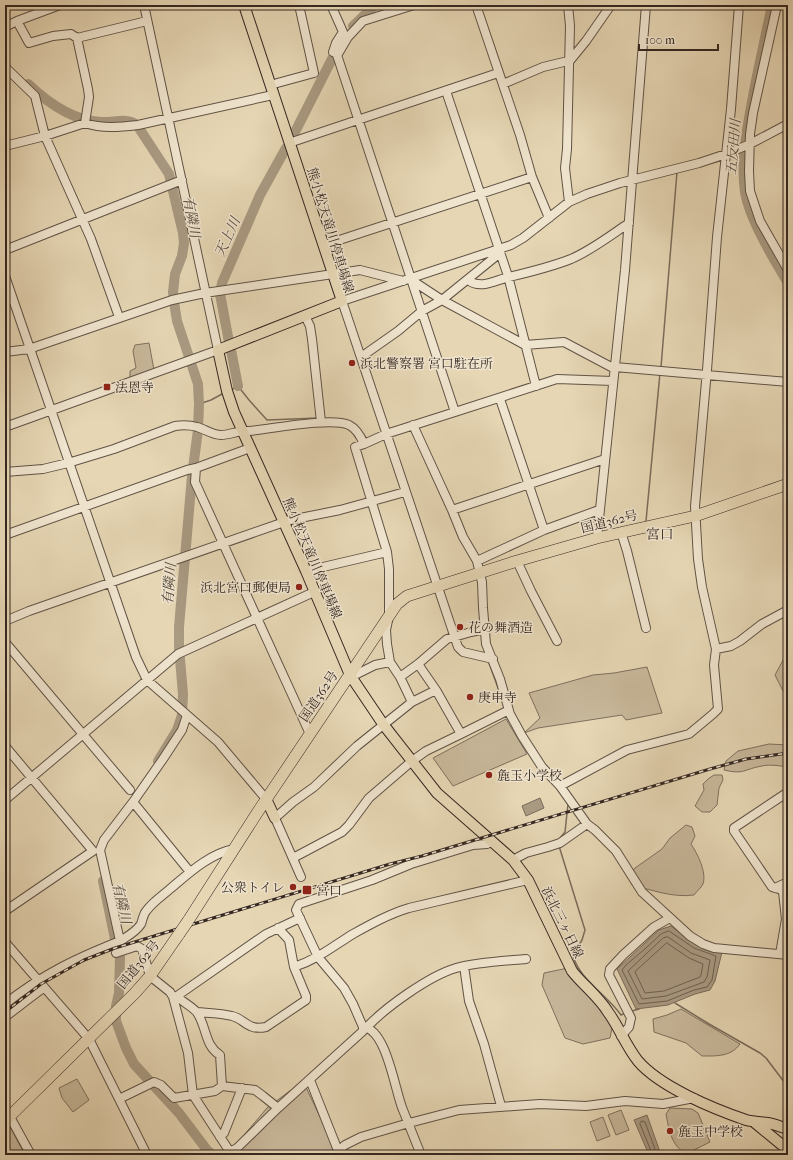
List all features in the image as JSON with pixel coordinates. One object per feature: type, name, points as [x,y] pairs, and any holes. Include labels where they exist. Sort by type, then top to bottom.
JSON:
[{"type":"highway","name":"国道362号","points":[[7,1116],[89,1039],[150,976],[180,934],[266,799],[351,676],[397,604],[406,596],[517,561],[597,538],[695,516],[788,484]]},
{"type":"main road","name":"熊小松天竜川停車場線","points":[[244,5],[342,300],[218,350],[227,391],[234,412],[306,571],[351,676]]},
{"type":"main road","name":"浜北三ヶ日線","points":[[351,676],[383,724],[437,793],[513,860],[528,880],[572,971],[601,1002],[638,1061],[660,1080],[694,1098],[748,1121],[770,1123],[788,1129]]},
{"type":"main road","points":[[266,799],[275,818]]},
{"type":"main road","points":[[754,1122],[788,1150]]},
{"type":"street","points":[[5,27],[60,5]]},
{"type":"street","points":[[5,427],[218,350],[205,293],[176,183],[169,118],[144,5]]},
{"type":"street","points":[[5,146],[45,136],[85,123],[93,126],[120,124],[136,125],[169,118],[272,90],[314,72],[299,5]]},
{"type":"street","points":[[331,5],[343,32],[336,44],[336,53],[392,223],[407,280],[422,311],[455,412]]},
{"type":"street","points":[[336,53],[354,28],[363,21],[414,5]]},
{"type":"street","points":[[476,5],[520,135],[532,177],[549,218]]},
{"type":"street","points":[[568,5],[570,26],[568,62],[568,142],[565,168],[569,202]]},
{"type":"street","points":[[503,84],[543,67],[568,62],[586,42],[611,5]]},
{"type":"street","points":[[597,538],[629,223],[646,5]]},
{"type":"street","points":[[560,786],[627,750],[689,734],[718,709],[714,665],[716,649],[702,587],[695,516],[717,237],[726,157],[739,5]]},
{"type":"street","points":[[777,5],[746,145],[750,190],[753,204],[760,221],[788,270]]},
{"type":"street","points":[[17,21],[29,43],[65,34],[71,34],[77,38],[88,89],[85,123]]},
{"type":"street","points":[[77,38],[147,21]]},
{"type":"street","points":[[5,67],[35,96],[45,136],[91,239],[119,317]]},
{"type":"street","points":[[289,143],[498,73]]},
{"type":"street","points":[[446,90],[509,277],[536,386]]},
{"type":"street","points":[[493,660],[460,650],[454,637],[342,300],[500,251],[523,238],[569,202],[587,194],[602,188],[632,180],[726,157],[788,124]]},
{"type":"street","points":[[324,245],[532,177]]},
{"type":"street","points":[[5,250],[176,183]]},
{"type":"street","points":[[468,280],[473,283],[487,284],[509,277],[535,272],[573,258],[629,223]]},
{"type":"street","points":[[361,357],[398,331],[422,311],[442,300],[468,280],[500,251]]},
{"type":"street","points":[[5,352],[30,349],[119,317],[174,300],[205,293],[220,292],[333,273],[360,270],[407,280],[525,345],[564,342],[615,368],[788,382]]},
{"type":"street","points":[[5,276],[68,463],[111,582],[136,657],[147,680],[218,742],[266,799]]},
{"type":"street","points":[[305,316],[310,326],[312,339],[321,422]]},
{"type":"street","points":[[412,702],[400,676],[390,662],[386,630],[389,616],[389,569],[387,552],[355,447],[386,434],[500,399],[557,379],[613,381]]},
{"type":"street","points":[[500,399],[527,484],[544,530]]},
{"type":"street","points":[[5,472],[43,469],[68,463],[114,450],[175,426],[198,427],[215,434],[222,435],[243,431],[321,422],[338,423],[350,425],[360,435],[364,444]]},
{"type":"street","points":[[413,425],[452,510],[463,538],[477,561],[480,573],[486,644],[493,660],[508,712],[542,767],[560,786],[587,824],[616,851],[642,892],[690,936],[702,944],[714,948],[784,955],[786,919],[783,892],[782,890],[772,887],[734,831],[734,828],[788,792]]},
{"type":"street","points":[[5,535],[250,448]]},
{"type":"street","points":[[452,510],[605,459]]},
{"type":"street","points":[[196,468],[195,482],[310,734]]},
{"type":"street","points":[[5,621],[29,611],[290,520],[340,510],[405,492]]},
{"type":"street","points":[[477,561],[544,530],[599,510]]},
{"type":"street","points":[[621,532],[646,628]]},
{"type":"street","points":[[306,571],[387,552]]},
{"type":"street","points":[[517,561],[557,641]]},
{"type":"street","points":[[5,800],[180,654],[314,592]]},
{"type":"street","points":[[716,649],[731,646],[762,624],[788,610]]},
{"type":"street","points":[[400,676],[418,664],[447,639],[471,632],[486,630]]},
{"type":"street","points":[[5,642],[130,790]]},
{"type":"street","points":[[351,676],[375,665],[390,662]]},
{"type":"street","points":[[418,664],[436,690],[461,734]]},
{"type":"street","points":[[301,877],[275,818],[293,802],[314,787],[352,750],[383,724],[412,702],[436,690]]},
{"type":"street","points":[[293,858],[342,832],[369,798],[426,751],[508,712]]},
{"type":"street","points":[[5,911],[96,850],[133,802],[182,730],[185,713]]},
{"type":"street","points":[[5,746],[31,778],[96,850],[116,943]]},
{"type":"street","points":[[133,802],[190,872]]},
{"type":"street","points":[[513,860],[526,853],[558,844],[587,824]]},
{"type":"street","points":[[422,1155],[402,1108],[382,1043],[374,1032],[365,1027],[344,988],[318,957],[296,910],[299,904],[305,901],[372,880],[411,864],[473,845],[487,844],[492,841]]},
{"type":"street","points":[[5,1004],[41,984],[78,958],[116,943],[132,934],[138,928],[147,908],[190,872],[211,858],[227,850],[234,849]]},
{"type":"street","points":[[294,967],[310,962],[353,935],[394,912],[528,880]]},
{"type":"street","points":[[776,888],[788,882]]},
{"type":"street","points":[[175,997],[266,934],[300,918]]},
{"type":"street","points":[[621,1036],[629,1027],[631,1022],[629,1013],[609,975],[610,969],[622,955],[654,927],[670,918]]},
{"type":"street","points":[[119,952],[140,946],[150,976],[175,997],[197,1012],[233,1016],[248,1026],[261,1028],[266,1027],[306,1000],[306,996],[294,967],[289,940],[278,928]]},
{"type":"street","points":[[5,942],[89,1039],[147,1155]]},
{"type":"street","points":[[175,997],[188,1053],[192,1095],[230,1152],[237,1148],[278,1108],[363,1031],[365,1027],[376,1017],[421,985],[443,973],[464,966],[526,959]]},
{"type":"street","points":[[464,966],[468,1001],[484,1044],[501,1106]]},
{"type":"street","points":[[5,1018],[39,991],[41,984]]},
{"type":"street","points":[[197,1012],[213,1051],[220,1055],[222,1086]]},
{"type":"street","points":[[310,1080],[337,1153],[349,1143],[361,1137],[459,1110],[546,1104],[586,1106],[625,1101],[663,1104],[694,1098]]},
{"type":"street","points":[[119,1099],[151,1084],[161,1085],[174,1098],[215,1091],[222,1086],[255,1090],[278,1108]]},
{"type":"street","points":[[220,1137],[224,1134],[242,1088]]},
{"type":"street","points":[[7,1116],[30,1155]]},
{"type":"shaded area","points":[[149,343],[154,370],[130,379],[130,371],[136,368],[133,351],[135,345]]},
{"type":"shaded area","points":[[788,651],[788,701],[775,675]]},
{"type":"shaded area","points":[[647,667],[662,713],[626,720],[622,715],[538,728],[524,733],[540,718],[529,693],[593,675]]},
{"type":"shaded area","points":[[506,719],[527,754],[453,786],[433,758]]},
{"type":"shaded area","points":[[769,744],[788,745],[788,767],[768,765],[740,772],[724,770],[726,761],[738,751]]},
{"type":"shaded area","points":[[714,775],[722,775],[723,780],[719,788],[717,805],[710,812],[702,812],[695,806],[704,790],[703,784]]},
{"type":"shaded area","points":[[686,825],[692,827],[695,836],[691,844],[703,868],[704,874],[703,884],[694,895],[686,896],[670,894],[632,885],[631,874],[635,868],[662,849],[670,838]]},
{"type":"shaded area","points":[[568,968],[595,997],[612,1028],[610,1038],[583,1044],[565,1038],[542,985],[544,973]]},
{"type":"shaded area","points":[[681,1009],[740,1044],[728,1054],[718,1056],[702,1056],[686,1043],[654,1032],[653,1019]]},
{"type":"shaded area","points":[[77,1079],[89,1100],[73,1112],[62,1098],[59,1088]]},
{"type":"shaded area","points":[[303,1081],[338,1155],[227,1155],[267,1108]]},
{"type":"shaded area","points":[[670,1108],[692,1109],[698,1113],[710,1142],[686,1154],[681,1150],[674,1142],[670,1131],[666,1114]]},
{"type":"shaded area","points":[[621,1110],[629,1130],[616,1135],[608,1115]]},
{"type":"shaded area","points":[[603,1117],[610,1136],[597,1141],[590,1122]]},
{"type":"shaded area","points":[[8,1123],[25,1155],[5,1155],[5,1126]]},
{"type":"water","points":[[540,798],[544,808],[526,816],[522,806]]},
{"type":"water","points":[[671,926],[695,943],[722,952],[715,981],[710,990],[695,994],[668,1005],[636,1009],[617,969],[659,930]]},
{"type":"water","points":[[647,1115],[660,1152],[653,1155],[649,1155],[634,1120]]},
{"type":"waterway","name":"天上川","points":[[353,26],[375,5]]},
{"type":"waterway","name":"五反田川","points":[[772,5],[747,128],[744,181],[748,203],[757,227],[788,283]]},
{"type":"waterway","name":"天上川","points":[[294,134],[339,45]]},
{"type":"waterway","name":"有隣川","points":[[28,84],[52,104],[81,118],[101,122],[129,121],[137,125],[169,174],[183,233],[184,243],[182,256],[175,274],[173,292],[177,321],[198,384],[198,430],[192,476],[179,627],[183,694],[182,715],[177,730],[158,761]]},
{"type":"waterway","name":"天上川","points":[[229,342],[220,294],[222,283],[260,195],[286,148]]},
{"type":"waterway","points":[[686,170],[723,160]]},
{"type":"waterway","points":[[661,367],[677,172]]},
{"type":"waterway","name":"天上川","points":[[231,350],[238,386]]},
{"type":"waterway","points":[[646,521],[660,373]]},
{"type":"waterway","points":[[231,390],[238,386],[267,420],[318,418]]},
{"type":"waterway","points":[[199,404],[222,394]]},
{"type":"waterway","points":[[489,663],[501,696]]},
{"type":"waterway","points":[[560,838],[565,832],[568,804]]},
{"type":"waterway","points":[[559,846],[585,930],[582,940],[573,955],[576,963],[580,971],[621,1015],[626,1013]]},
{"type":"waterway","name":"有隣川","points":[[103,881],[120,957],[119,993],[116,1006],[116,1021],[126,1048],[134,1064],[179,1113],[207,1150],[213,1155]]},
{"type":"waterway","points":[[675,1003],[760,1053],[766,1058],[788,1087]]},
{"type":"waterway","points":[[632,1011],[639,1009]]},
{"type":"railway","points":[[5,1012],[41,984],[84,960],[115,948],[390,864],[422,856],[710,769],[746,759],[788,753]]},
{"type":"place","name":"浜北警察署 宮口駐在所","points":[[352,363]]},
{"type":"place","name":"法恩寺","points":[[107,387]]},
{"type":"place","name":"浜北宮口郵便局","points":[[299,587]]},
{"type":"place","name":"花の舞酒造","points":[[460,627]]},
{"type":"place","name":"庚申寺","points":[[470,697]]},
{"type":"place","name":"麁玉小学校","points":[[489,775]]},
{"type":"place","name":"公衆トイレ","points":[[293,887]]},
{"type":"place","name":"宮口","points":[[307,890]]},
{"type":"place","name":"麁玉中学校","points":[[670,1131]]},
{"type":"district","name":"宮口","points":[[660,534]]}]
